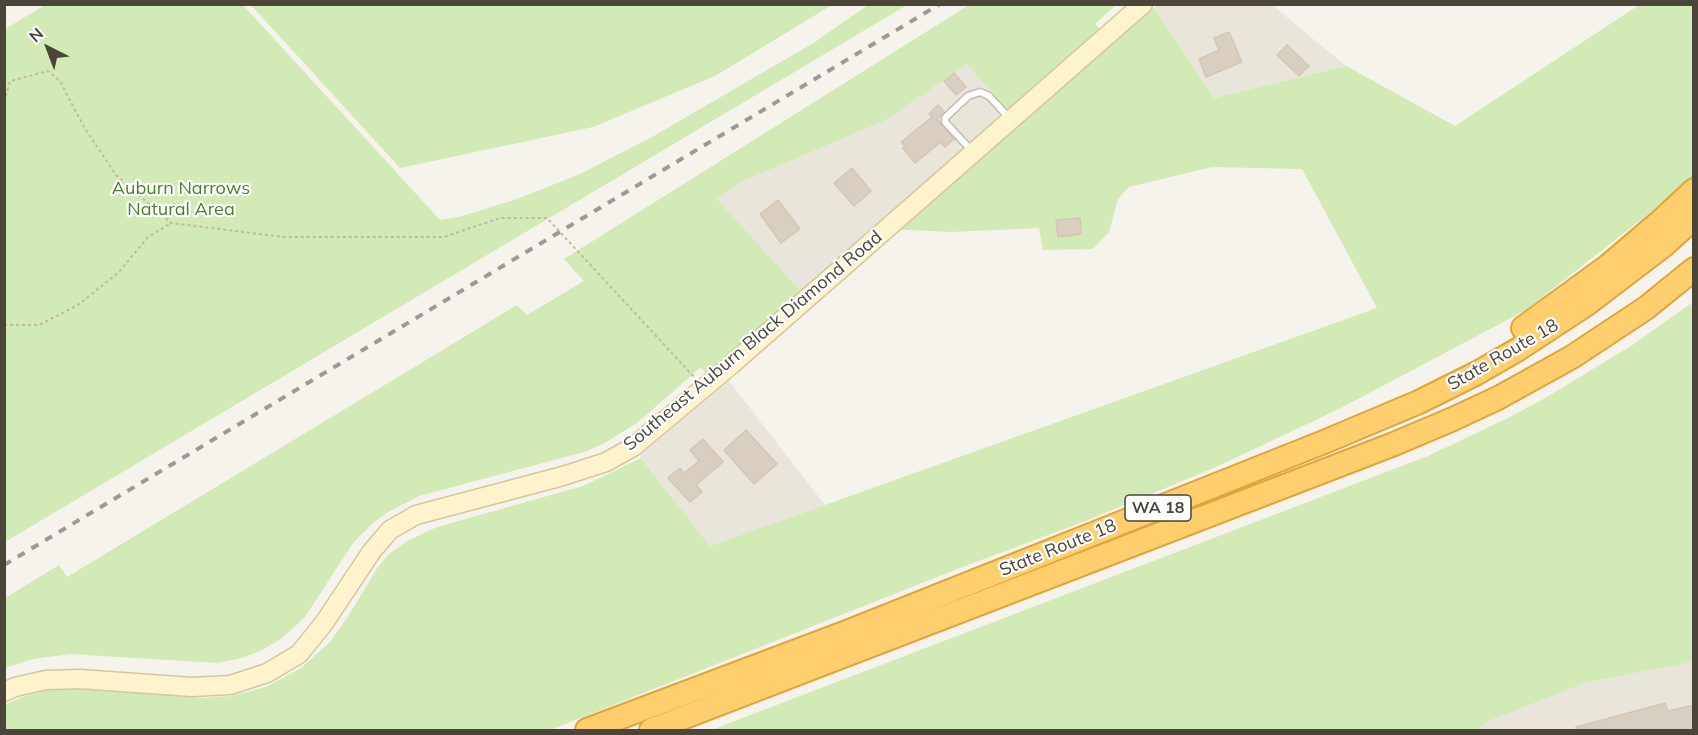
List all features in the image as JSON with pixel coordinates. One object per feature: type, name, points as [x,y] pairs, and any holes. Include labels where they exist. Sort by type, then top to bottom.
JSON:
[{"type":"highway","points":[[1323,442],[1406,393],[1485,352],[1544,314],[1637,242],[1694,190]]},
{"type":"highway","name":"State Route 18","points":[[587,730],[846,632],[1419,402],[1477,373],[1516,350],[1624,278],[1694,218]]},
{"type":"highway","name":"State Route 18","points":[[651,730],[1394,444],[1443,423],[1498,398],[1564,362],[1616,329],[1689,275]]},
{"type":"main road","name":"Southeast Auburn Black Diamond Road","points":[[4,692],[46,680],[80,679],[192,687],[230,685],[267,673],[299,654],[324,623],[372,551],[390,530],[416,516],[606,462],[633,447],[1143,4]]},
{"type":"lane","points":[[974,152],[945,122],[947,114],[968,96],[980,92],[989,96],[1011,120]]},
{"type":"path","points":[[4,42],[4,47]]},
{"type":"path","points":[[4,102],[10,81],[48,71],[60,81],[84,126],[116,175],[171,223],[284,237],[444,237],[500,218],[547,218],[703,387]]},
{"type":"path","points":[[4,325],[39,325],[78,305],[119,272],[148,237],[171,223]]},
{"type":"shaded area","points":[[1158,4],[1272,5],[1346,66],[1214,98],[1154,8]]},
{"type":"shaded area","points":[[967,63],[1014,117],[807,298],[717,199],[741,182],[884,121]]},
{"type":"shaded area","points":[[722,372],[825,505],[710,546],[633,447]]},
{"type":"shaded area","points":[[1693,662],[1693,730],[1478,730],[1489,721],[1588,682]]},
{"type":"green space","name":"Auburn Narrows Natural Area","points":[[45,5],[243,5],[440,220],[459,217],[517,199],[580,174],[652,137],[815,42],[868,5],[907,5],[5,542],[5,29]]},
{"type":"green space","points":[[251,5],[832,5],[715,76],[593,127],[400,168]]},
{"type":"green space","points":[[969,5],[1116,5],[1095,24],[1107,36],[1014,117],[967,64],[884,121],[741,182],[717,199],[807,298],[712,380],[701,367],[637,423],[603,444],[584,452],[419,496],[388,512],[353,543],[305,617],[281,639],[260,651],[242,658],[217,663],[70,654],[33,659],[5,668],[5,598],[59,565],[67,577],[517,305],[527,315],[584,281],[564,259]]},
{"type":"green space","points":[[1639,5],[1693,5],[1694,175],[1526,310],[1339,409],[1214,468],[1088,520],[960,568],[550,730],[5,730],[4,705],[22,697],[52,689],[79,688],[203,698],[231,696],[266,687],[301,668],[330,642],[378,567],[389,554],[407,541],[437,527],[583,486],[641,458],[710,546],[1377,308],[1302,169],[1212,167],[1129,187],[1118,199],[1109,232],[1093,249],[1043,250],[1039,228],[951,232],[886,229],[1154,8],[1214,98],[1346,66],[1455,126]]},
{"type":"green space","points":[[1693,302],[1693,662],[1588,682],[1489,721],[1478,730],[711,730],[1428,456],[1547,397],[1634,344]]},
{"type":"building","points":[[1229,32],[1242,62],[1206,77],[1199,59],[1219,50],[1214,38]]},
{"type":"building","points":[[1287,45],[1309,66],[1299,76],[1277,55]]},
{"type":"building","points":[[954,73],[966,87],[956,95],[944,81]]},
{"type":"building","points":[[938,105],[944,112],[937,119],[954,139],[945,147],[941,142],[915,163],[901,142],[932,117],[929,114]]},
{"type":"building","points":[[852,168],[871,191],[854,206],[834,183]]},
{"type":"building","points":[[778,200],[800,229],[781,243],[760,214]]},
{"type":"building","points":[[1080,218],[1081,234],[1058,237],[1056,220]]},
{"type":"building","points":[[746,430],[777,464],[754,484],[724,450]]},
{"type":"building","points":[[703,439],[723,462],[696,485],[702,492],[690,502],[668,478],[680,468],[684,473],[699,461],[690,450]]},
{"type":"building","points":[[1665,703],[1668,711],[1694,705],[1694,730],[1577,730],[1576,727]]},
{"type":"railway","points":[[4,565],[940,4]]}]
